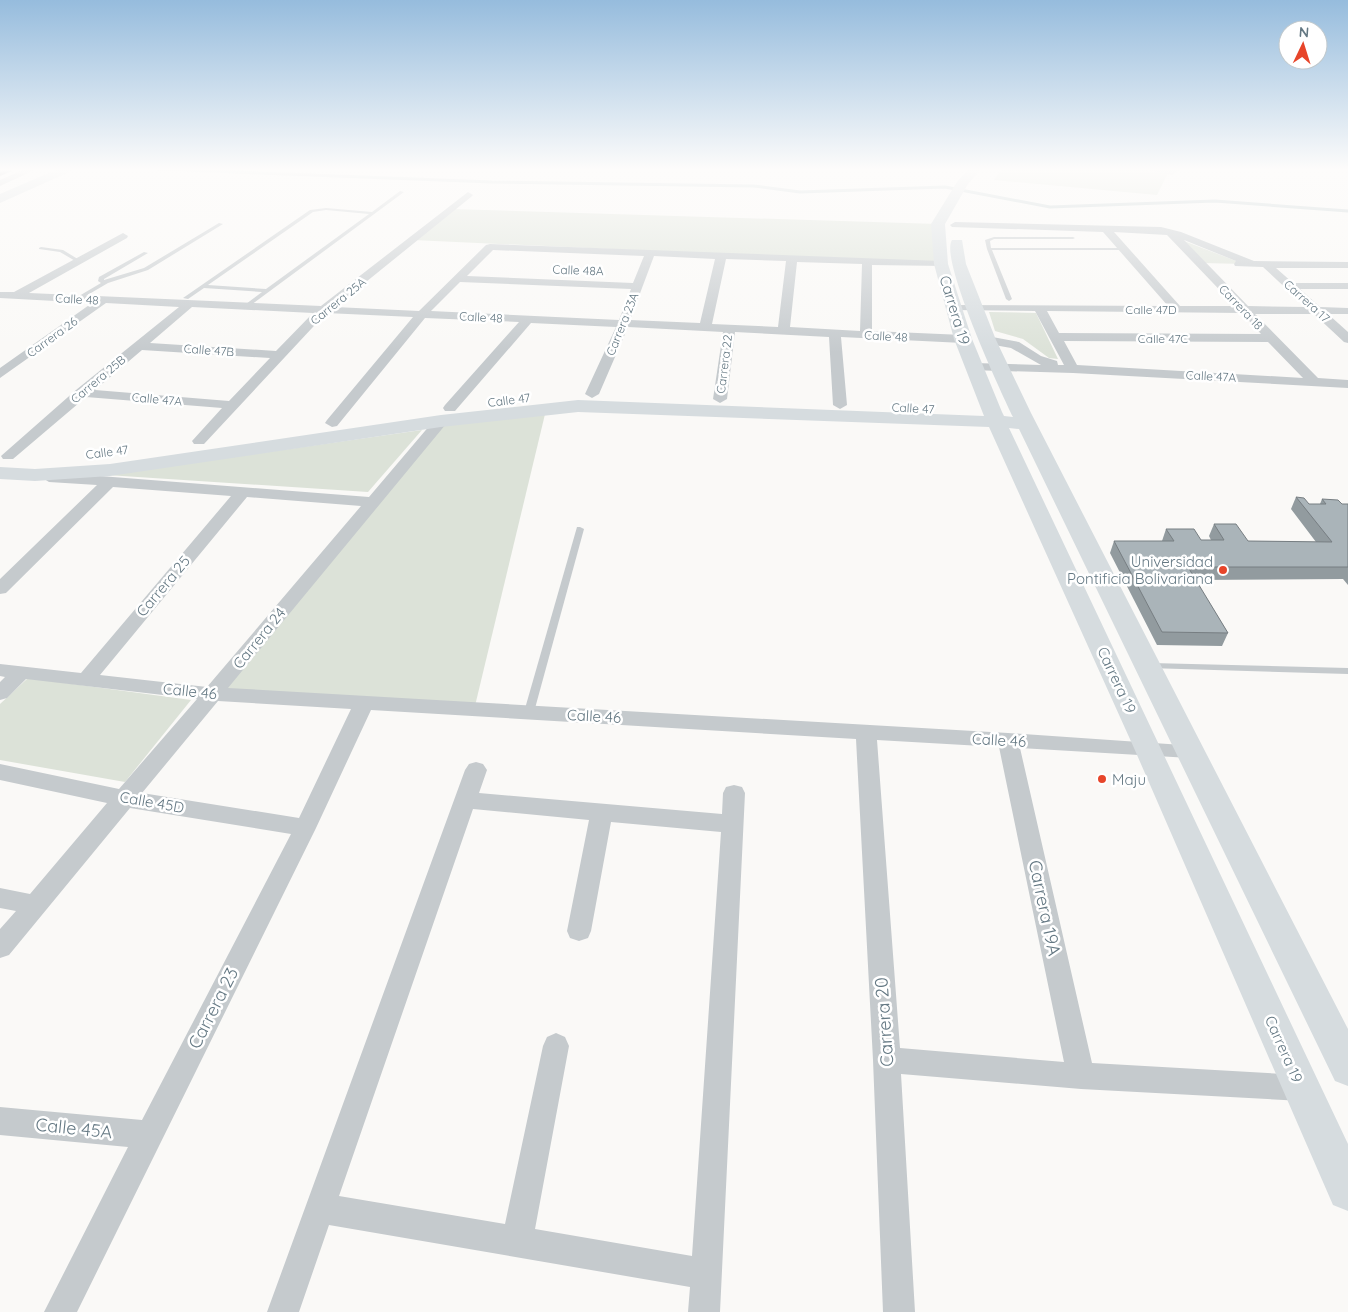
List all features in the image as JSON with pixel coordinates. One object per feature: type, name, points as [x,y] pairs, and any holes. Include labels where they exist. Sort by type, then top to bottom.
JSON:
[{"type":"main road","name":"Carrera 19","points":[[938,230],[941,264],[963,339],[974,367],[1009,417],[1147,666],[1348,1068]]},
{"type":"main road","name":"Carrera 19","points":[[964,230],[959,264],[999,367],[1009,417],[1148,748],[1348,1190]]},
{"type":"main road","name":"Calle 47","points":[[3,461],[35,476],[110,470],[446,414],[542,396],[592,394],[732,404],[1009,417]]},
{"type":"main road","name":"Calle 47","points":[[3,461],[65,458],[332,423],[578,406],[840,405],[1009,417]]},
{"type":"street","name":"Carrera 25A","points":[[199,441],[325,310],[424,230]]},
{"type":"street","points":[[1108,230],[1177,309]]},
{"type":"street","points":[[1153,230],[1169,231],[1252,264]]},
{"type":"street","name":"Carrera 18","points":[[1169,231],[1314,382]]},
{"type":"street","points":[[0,305],[123,236]]},
{"type":"street","points":[[332,423],[420,315],[490,247],[941,264]]},
{"type":"street","name":"Carrera 23A","points":[[592,394],[623,324],[650,253]]},
{"type":"street","points":[[705,328],[720,256]]},
{"type":"street","points":[[784,331],[792,258]]},
{"type":"street","points":[[866,335],[867,261]]},
{"type":"street","points":[[1199,263],[1348,265]]},
{"type":"street","name":"Carrera 17","points":[[1266,264],[1348,339]]},
{"type":"street","name":"Calle 48A","points":[[458,279],[637,286]]},
{"type":"street","points":[[1290,286],[1348,286]]},
{"type":"street","name":"Calle 48","points":[[0,295],[103,300],[188,301],[245,307],[963,339]]},
{"type":"street","name":"Carrera 26","points":[[0,374],[103,300]]},
{"type":"street","name":"Carrera 25B","points":[[3,461],[188,301]]},
{"type":"street","name":"Calle 47D","points":[[954,307],[1348,311]]},
{"type":"street","points":[[1040,309],[1073,369]]},
{"type":"street","name":"Carrera 24","points":[[0,947],[214,694],[372,502],[527,320]]},
{"type":"street","name":"Carrera 22","points":[[729,329],[732,404]]},
{"type":"street","points":[[835,334],[840,405]]},
{"type":"street","name":"Calle 47C","points":[[1055,337],[1271,338]]},
{"type":"street","points":[[987,340],[1015,345],[1037,359],[1073,369]]},
{"type":"street","name":"Calle 47B","points":[[138,346],[280,355]]},
{"type":"street","points":[[974,367],[1073,369]]},
{"type":"street","name":"Calle 47A","points":[[1073,369],[1348,384]]},
{"type":"street","points":[[1179,374],[1303,371]]},
{"type":"street","name":"Calle 47A","points":[[81,393],[233,405]]},
{"type":"street","name":"Calle 47","points":[[35,476],[372,502]]},
{"type":"street","points":[[0,588],[110,481]]},
{"type":"street","name":"Carrera 25","points":[[85,680],[242,493]]},
{"type":"street","name":"Calle 46","points":[[0,670],[214,694],[1190,751]]},
{"type":"street","points":[[0,693],[22,672]]},
{"type":"street","name":"Carrera 23","points":[[60,1312],[305,828],[364,703]]},
{"type":"street","name":"Carrera 20","points":[[866,732],[887,1060],[898,1312]]},
{"type":"street","name":"Carrera 19A","points":[[1008,740],[1082,1076]]},
{"type":"street","points":[[283,1312],[467,800],[476,770]]},
{"type":"street","name":"Calle 45D","points":[[0,772],[126,798],[305,828]]},
{"type":"street","points":[[704,1312],[734,793]]},
{"type":"street","points":[[467,800],[732,824]]},
{"type":"street","points":[[579,931],[602,812]]},
{"type":"street","points":[[0,898],[36,905]]},
{"type":"street","points":[[517,1241],[556,1046]]},
{"type":"street","points":[[887,1060],[1082,1076],[1302,1088]]},
{"type":"street","name":"Calle 45A","points":[[0,1121],[148,1135]]},
{"type":"street","points":[[320,1208],[707,1274]]},
{"type":"lane","points":[[77,299],[106,282],[146,269],[211,230]]},
{"type":"lane","points":[[188,301],[203,286],[284,230]]},
{"type":"lane","points":[[245,307],[350,230]]},
{"type":"lane","points":[[1009,299],[987,240],[994,238],[1073,238]]},
{"type":"lane","points":[[989,249],[1098,246],[1124,249]]},
{"type":"lane","points":[[41,248],[61,251],[79,261]]},
{"type":"lane","points":[[106,282],[101,281],[101,278],[146,252]]},
{"type":"lane","points":[[203,286],[266,292]]},
{"type":"lane","points":[[529,712],[580,529]]},
{"type":"lane","points":[[1147,666],[1348,671]]},
{"type":"shaded area","points":[[425,230],[938,230],[941,264],[413,240]]},
{"type":"shaded area","points":[[1184,241],[1244,264],[1203,263]]},
{"type":"shaded area","points":[[989,312],[1036,313],[1058,359],[1049,358],[1023,339],[995,331]]},
{"type":"shaded area","points":[[546,410],[474,710],[214,694],[441,421]]},
{"type":"shaded area","points":[[422,430],[368,492],[107,475]]},
{"type":"shaded area","points":[[28,678],[191,700],[125,782],[0,760],[0,704]]},
{"type":"building","points":[[1296,497],[1304,498],[1309,504],[1326,504],[1322,499],[1338,500],[1342,504],[1348,504],[1348,567],[1188,567],[1228,633],[1162,632],[1114,541],[1174,541],[1166,529],[1194,529],[1201,540],[1224,540],[1214,524],[1236,524],[1248,541],[1332,542]]},
{"type":"place","name":"Universidad Pontificia Bolivariana","points":[[1223,570]]},
{"type":"place","name":"Maju","points":[[1102,779]]}]
